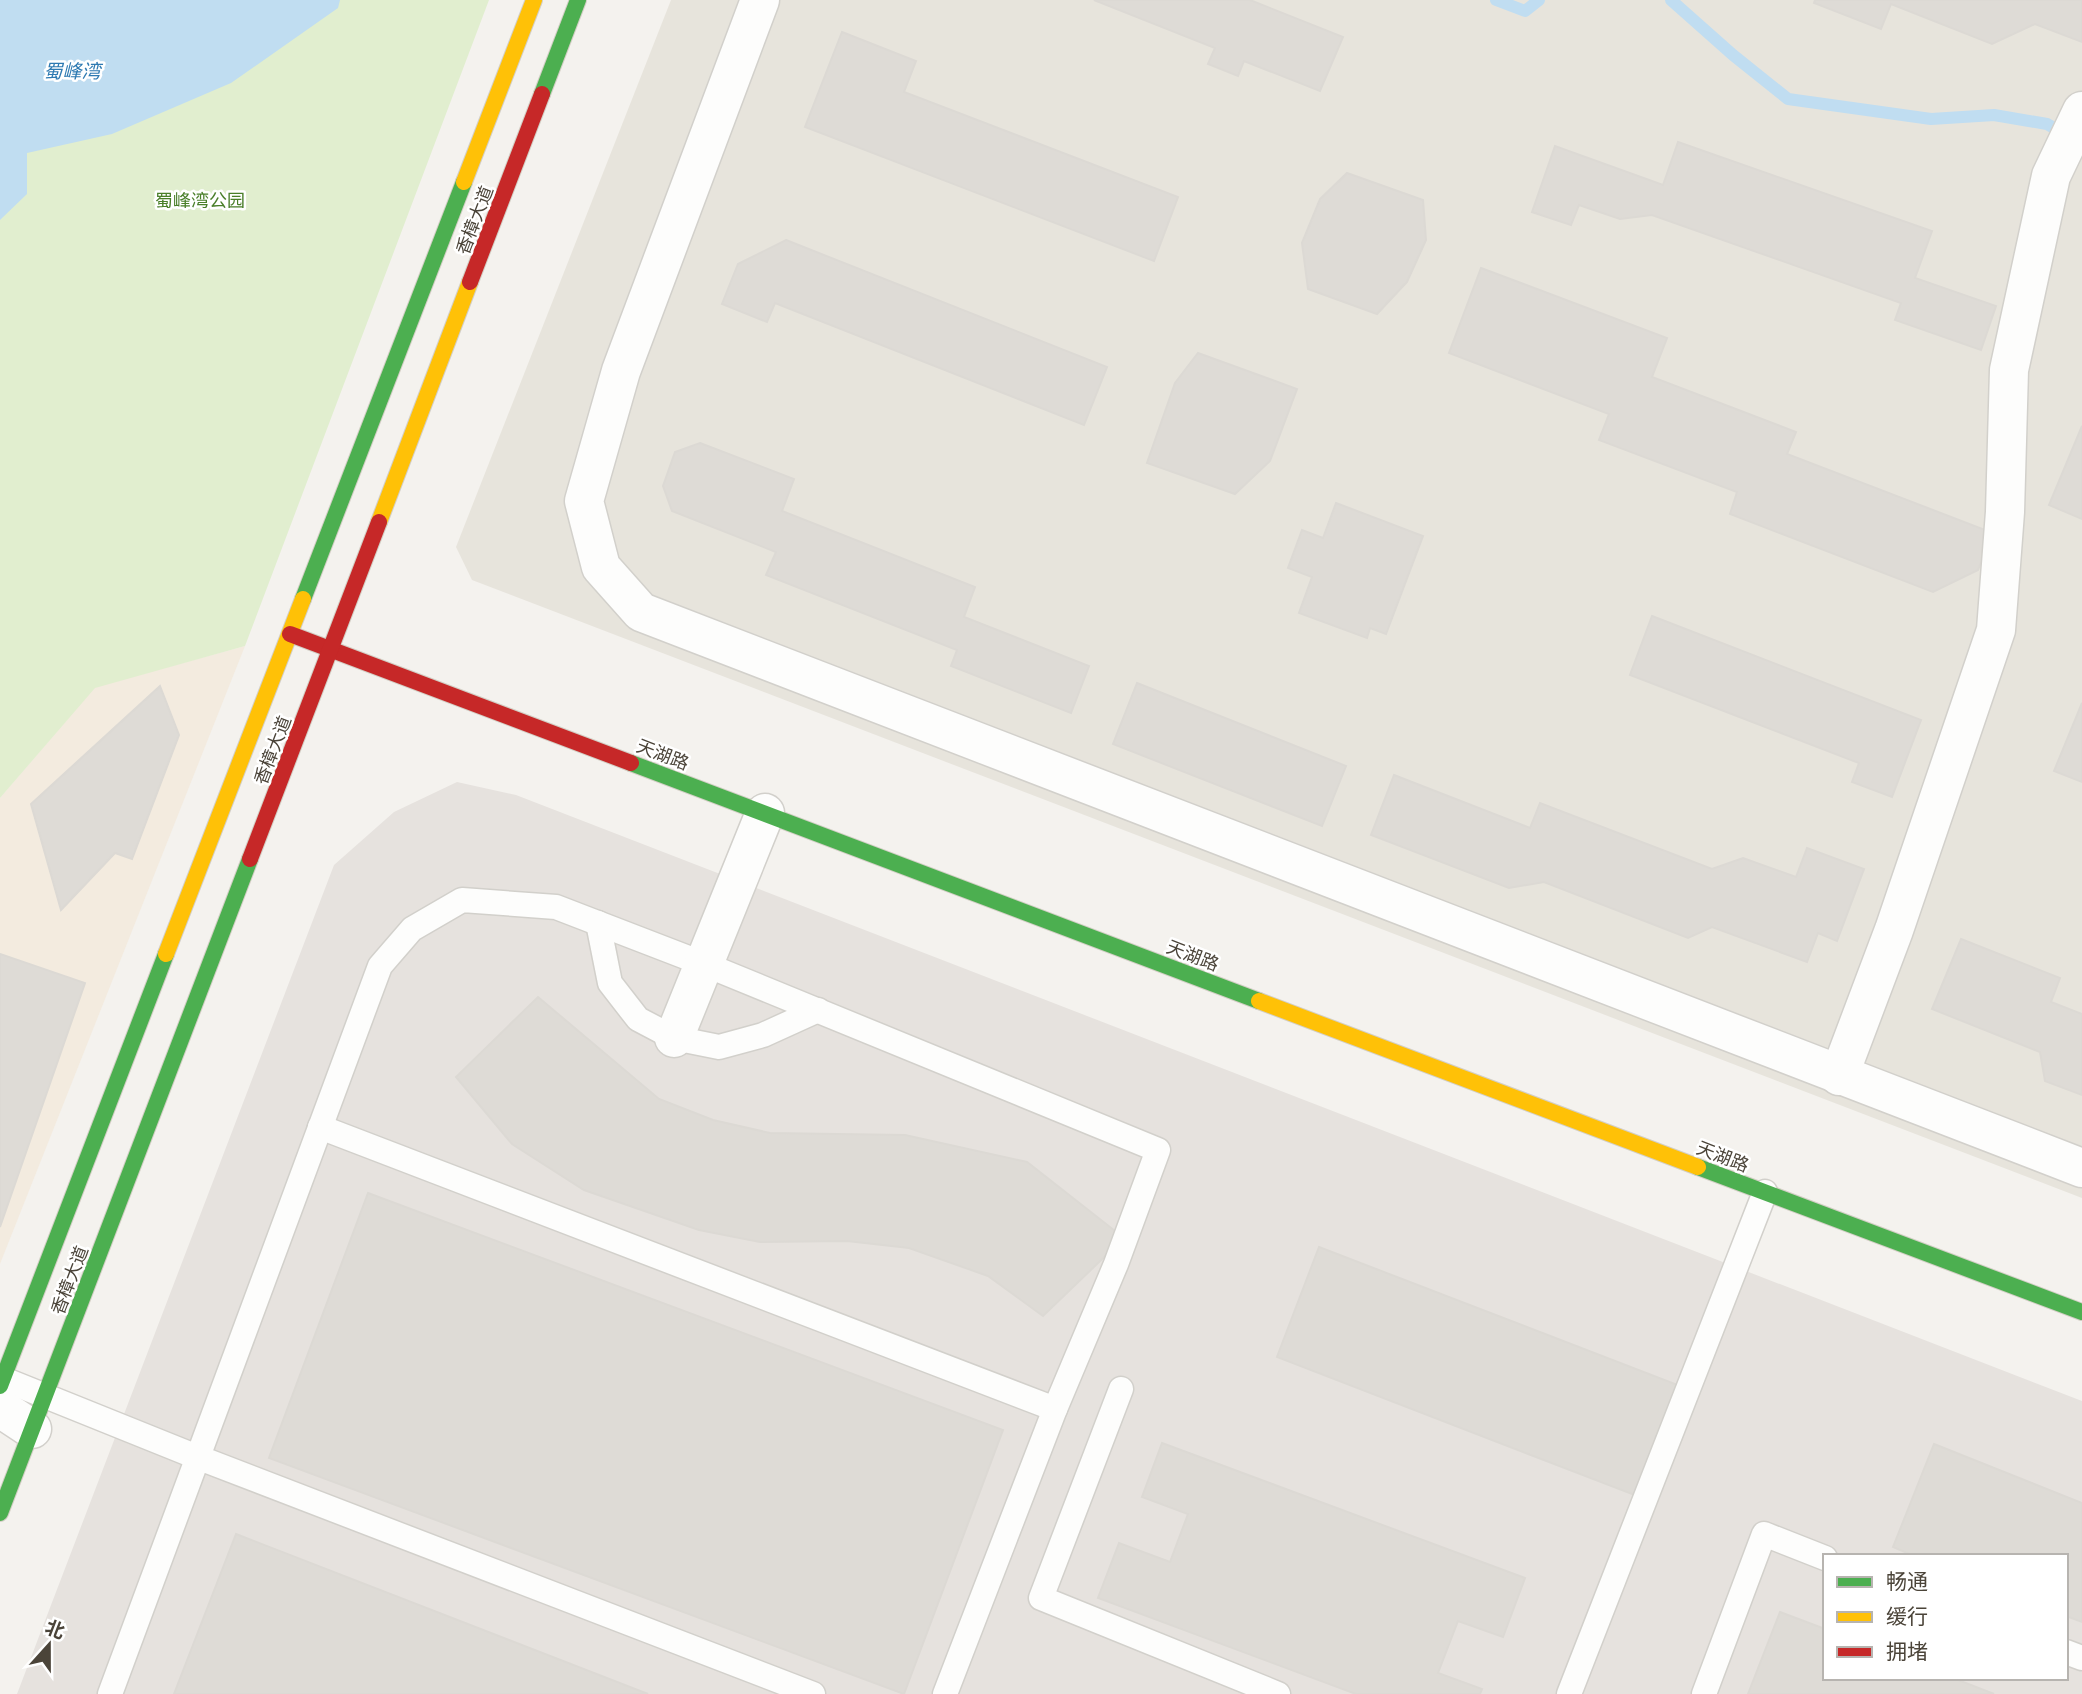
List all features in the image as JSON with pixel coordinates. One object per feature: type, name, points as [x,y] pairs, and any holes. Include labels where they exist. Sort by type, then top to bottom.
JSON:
[{"type":"street","name":"香樟大道","points":[[1,1391],[534,0]]},
{"type":"street","name":"香樟大道","points":[[0,1513],[578,0]]},
{"type":"street","points":[[760,0],[621,372],[584,500],[601,567],[641,612],[2082,1168]]},
{"type":"street","points":[[1839,1076],[1894,930],[1996,631],[2006,512],[2009,370],[2050,176],[2074,129]]},
{"type":"street","name":"天湖路","points":[[290,634],[2082,1312]]},
{"type":"street","points":[[674,1038],[765,813]]},
{"type":"street","points":[[1,1391],[39,1413]]},
{"type":"lane","points":[[110,1694],[380,966],[412,929],[462,900],[556,907],[818,1010],[1158,1150],[1116,1264],[1055,1409],[945,1694]]},
{"type":"lane","points":[[598,923],[610,983],[638,1019],[674,1038],[719,1047],[763,1035],[818,1010]]},
{"type":"lane","points":[[320,1127],[1055,1409]]},
{"type":"lane","points":[[1569,1694],[1765,1192]]},
{"type":"lane","points":[[1121,1389],[1041,1598],[1278,1694]]},
{"type":"lane","points":[[39,1413],[197,1457],[813,1694]]},
{"type":"lane","points":[[1704,1694],[1764,1534],[1823,1557]]},
{"type":"shaded area","points":[[671,0],[2082,0],[2082,1198],[472,580],[456,547]]},
{"type":"shaded area","points":[[245,646],[0,1264],[0,798],[95,687]]},
{"type":"shaded area","points":[[457,782],[516,795],[2082,1401],[2082,1694],[17,1694],[334,865],[394,812]]},
{"type":"green space","name":"蜀峰湾公园","points":[[0,0],[489,0],[245,646],[95,688],[0,798]]},
{"type":"water","name":"蜀峰湾","points":[[0,0],[340,0],[338,8],[231,83],[112,134],[27,153],[27,194],[0,220]]},
{"type":"building","points":[[1094,0],[1250,0],[1343,37],[1320,91],[1244,61],[1238,76],[1208,64],[1215,48]]},
{"type":"building","points":[[1815,0],[2082,0],[2082,42],[2035,24],[1992,44],[1891,4],[1881,29],[1814,3]]},
{"type":"building","points":[[842,32],[916,61],[904,92],[1178,197],[1154,261],[805,127]]},
{"type":"building","points":[[1678,142],[1932,231],[1915,278],[1996,306],[1981,350],[1895,320],[1901,303],[1652,215],[1620,219],[1579,205],[1571,225],[1532,212],[1555,146],[1663,185]]},
{"type":"building","points":[[1347,173],[1423,200],[1426,240],[1407,282],[1377,314],[1308,289],[1302,243],[1320,199]]},
{"type":"building","points":[[786,240],[1107,367],[1084,425],[775,303],[767,322],[722,304],[738,264]]},
{"type":"building","points":[[1481,268],[1667,338],[1652,377],[1796,432],[1787,454],[1993,533],[1978,570],[1933,592],[1730,514],[1737,492],[1599,440],[1609,414],[1449,353]]},
{"type":"building","points":[[1198,353],[1297,389],[1270,461],[1235,494],[1147,463],[1175,383]]},
{"type":"building","points":[[2082,426],[2082,519],[2049,505]]},
{"type":"building","points":[[700,443],[794,479],[782,511],[975,587],[964,617],[1089,666],[1071,713],[951,666],[957,650],[766,575],[776,552],[672,511],[663,486],[675,452]]},
{"type":"building","points":[[1336,503],[1423,536],[1386,634],[1370,628],[1367,638],[1299,613],[1312,577],[1288,568],[1302,530],[1323,538]]},
{"type":"building","points":[[1652,616],[1921,720],[1892,797],[1852,782],[1859,763],[1630,675]]},
{"type":"building","points":[[1137,683],[1346,766],[1322,826],[1113,744]]},
{"type":"building","points":[[160,686],[179,735],[132,859],[115,853],[61,910],[31,804]]},
{"type":"building","points":[[2082,703],[2082,782],[2054,771]]},
{"type":"building","points":[[1394,775],[1530,828],[1540,803],[1712,869],[1743,858],[1796,877],[1807,848],[1864,869],[1837,941],[1818,933],[1807,962],[1712,927],[1688,938],[1544,882],[1509,888],[1371,835]]},
{"type":"building","points":[[1961,939],[2060,978],[2051,1002],[2082,1014],[2082,1095],[2045,1081],[2040,1052],[1932,1009]]},
{"type":"building","points":[[0,954],[85,983],[0,1227]]},
{"type":"building","points":[[538,997],[659,1099],[713,1120],[770,1133],[905,1135],[1027,1162],[1124,1238],[1043,1316],[988,1276],[909,1248],[847,1241],[760,1242],[699,1230],[584,1190],[512,1144],[456,1077]]},
{"type":"building","points":[[368,1193],[1003,1430],[904,1694],[269,1458]]},
{"type":"building","points":[[1319,1247],[1688,1389],[1645,1499],[1277,1357]]},
{"type":"building","points":[[1162,1443],[1525,1578],[1503,1637],[1458,1621],[1438,1673],[1482,1689],[1480,1694],[1356,1694],[1098,1598],[1119,1543],[1170,1562],[1188,1514],[1142,1497]]},
{"type":"building","points":[[1934,1444],[2082,1503],[2082,1622],[2068,1617],[2068,1554],[1909,1554],[1893,1547]]},
{"type":"building","points":[[236,1534],[648,1694],[174,1694]]},
{"type":"building","points":[[1780,1612],[1823,1628],[1823,1680],[1958,1680],[1994,1694],[1748,1694]]},
{"type":"waterway","points":[[1496,0],[1525,11],[1539,0]]},
{"type":"waterway","points":[[1671,0],[1788,99],[1931,119],[1994,115],[2047,124],[2066,135]]},
{"type":"traffic: fast","points":[[542,94],[578,0]]},
{"type":"traffic: fast","points":[[303,599],[464,182]]},
{"type":"traffic: fast","points":[[631,763],[1259,1001]]},
{"type":"traffic: fast","points":[[0,1513],[250,859]]},
{"type":"traffic: fast","points":[[0,1386],[166,954]]},
{"type":"traffic: fast","points":[[1698,1167],[2082,1312]]},
{"type":"traffic: slow","points":[[464,182],[534,0]]},
{"type":"traffic: slow","points":[[379,522],[470,282]]},
{"type":"traffic: slow","points":[[166,954],[303,599]]},
{"type":"traffic: slow","points":[[1259,1001],[1698,1167]]},
{"type":"traffic: jam","points":[[470,282],[542,94]]},
{"type":"traffic: jam","points":[[250,859],[379,522]]},
{"type":"traffic: jam","points":[[290,634],[631,763]]}]
